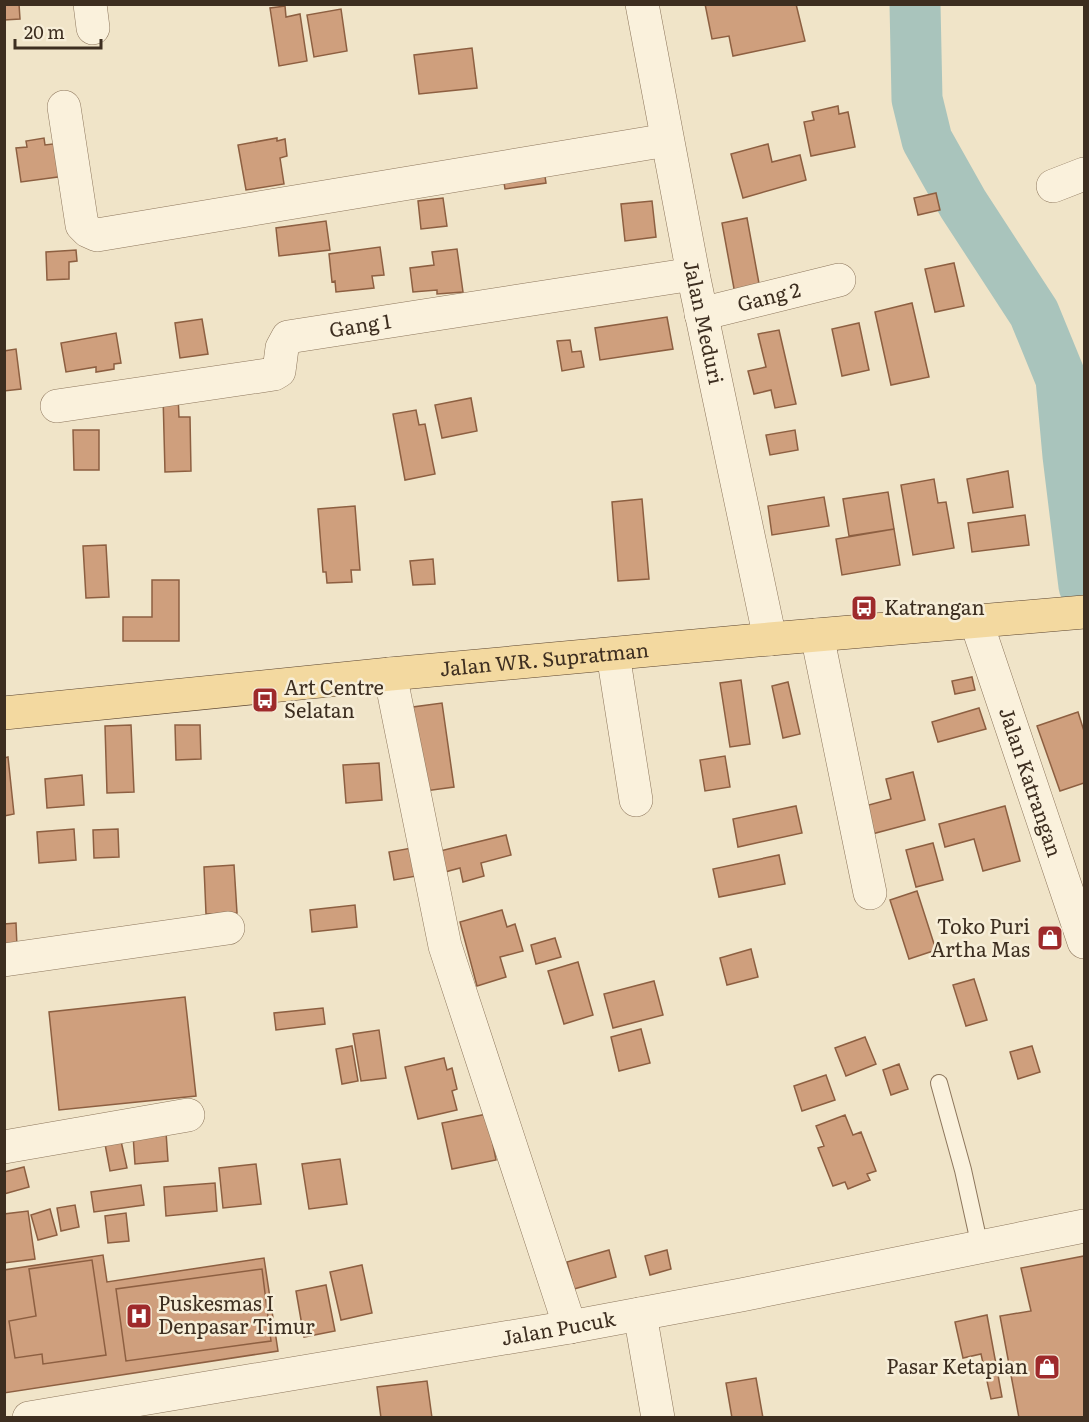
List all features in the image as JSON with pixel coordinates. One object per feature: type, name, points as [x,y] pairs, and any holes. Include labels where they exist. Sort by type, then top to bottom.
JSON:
[{"type":"main road","name":"Jalan WR. Supratman","points":[[4,713],[390,674],[1073,613]]},
{"type":"street","name":"Jalan Meduri","points":[[642,4],[701,314],[770,639]]},
{"type":"street","points":[[64,107],[82,225],[97,235],[668,140]]},
{"type":"street","points":[[1053,186],[1084,174]]},
{"type":"street","name":"Gang 1","points":[[57,406],[274,374],[279,371],[282,348],[288,337],[693,274]]},
{"type":"street","name":"Gang 2","points":[[701,314],[838,280]]},
{"type":"street","name":"Jalan Katrangan","points":[[976,621],[1084,942]]},
{"type":"street","points":[[817,635],[870,893]]},
{"type":"street","points":[[613,654],[636,800]]},
{"type":"street","points":[[390,674],[445,946],[570,1327]]},
{"type":"street","points":[[4,960],[228,928]]},
{"type":"street","points":[[4,1147],[188,1115]]},
{"type":"street","name":"Jalan Pucuk","points":[[29,1418],[570,1327],[1084,1226]]},
{"type":"street","points":[[640,1314],[658,1418]]},
{"type":"lane","points":[[939,1083],[963,1170],[980,1247]]},
{"type":"building","points":[[4,4],[19,4],[20,19],[4,20]]},
{"type":"building","points":[[705,4],[796,4],[805,41],[733,56],[729,36],[712,39]]},
{"type":"building","points":[[285,6],[286,17],[300,14],[307,61],[279,66],[270,8]]},
{"type":"building","points":[[341,9],[347,51],[314,57],[307,15]]},
{"type":"building","points":[[472,48],[477,88],[419,94],[414,55]]},
{"type":"building","points":[[838,106],[839,114],[848,112],[855,147],[811,156],[804,122],[814,120],[812,112]]},
{"type":"building","points":[[44,138],[45,145],[61,143],[65,176],[21,182],[16,148],[27,147],[26,141]]},
{"type":"building","points":[[277,138],[277,141],[285,139],[287,156],[280,158],[284,184],[246,190],[238,145]]},
{"type":"building","points":[[768,144],[772,162],[800,155],[806,180],[743,198],[731,154]]},
{"type":"building","points":[[543,163],[546,183],[505,189],[502,170]]},
{"type":"building","points":[[936,193],[940,210],[918,215],[914,198]]},
{"type":"building","points":[[443,198],[447,226],[421,229],[418,201]]},
{"type":"building","points":[[652,201],[656,237],[625,241],[621,204]]},
{"type":"building","points":[[747,218],[760,289],[735,294],[722,223]]},
{"type":"building","points":[[326,221],[330,250],[279,256],[276,228]]},
{"type":"building","points":[[380,247],[384,275],[372,276],[374,288],[336,292],[335,281],[332,282],[329,254]]},
{"type":"building","points":[[457,249],[463,292],[437,294],[437,290],[413,292],[410,268],[434,265],[432,252]]},
{"type":"building","points":[[76,250],[77,261],[69,262],[69,279],[47,280],[46,252]]},
{"type":"building","points":[[954,263],[964,306],[935,312],[925,269]]},
{"type":"building","points":[[912,303],[929,377],[891,385],[875,312]]},
{"type":"building","points":[[667,317],[673,349],[600,360],[595,328]]},
{"type":"building","points":[[202,319],[208,354],[180,358],[175,323]]},
{"type":"building","points":[[859,323],[869,370],[842,376],[832,329]]},
{"type":"building","points":[[779,330],[796,404],[775,408],[771,390],[754,394],[748,371],[766,367],[758,334]]},
{"type":"building","points":[[116,333],[121,363],[114,364],[114,369],[96,372],[96,367],[66,372],[61,343]]},
{"type":"building","points":[[570,340],[572,352],[581,351],[584,367],[562,371],[557,341]]},
{"type":"building","points":[[16,349],[21,389],[4,391],[4,351]]},
{"type":"building","points":[[163,395],[178,395],[179,417],[190,417],[191,471],[165,472]]},
{"type":"building","points":[[471,398],[477,431],[442,438],[435,405]]},
{"type":"building","points":[[416,410],[419,425],[425,424],[435,474],[405,480],[393,414]]},
{"type":"building","points":[[73,430],[99,430],[99,470],[74,470]]},
{"type":"building","points":[[795,430],[798,450],[770,455],[766,435]]},
{"type":"building","points":[[1008,471],[1013,507],[973,513],[967,479]]},
{"type":"building","points":[[934,479],[938,503],[946,502],[954,548],[913,555],[901,485]]},
{"type":"building","points":[[888,492],[894,529],[849,536],[843,499]]},
{"type":"building","points":[[824,497],[829,526],[772,535],[768,506]]},
{"type":"building","points":[[642,499],[649,579],[618,581],[612,502]]},
{"type":"building","points":[[355,506],[360,570],[351,570],[352,582],[327,583],[326,572],[323,572],[318,509]]},
{"type":"building","points":[[1025,515],[1029,545],[972,552],[968,523]]},
{"type":"building","points":[[894,529],[900,565],[842,575],[836,539]]},
{"type":"building","points":[[106,545],[109,597],[86,598],[83,546]]},
{"type":"building","points":[[433,559],[435,584],[413,585],[410,561]]},
{"type":"building","points":[[152,580],[179,580],[179,641],[123,641],[123,617],[152,617]]},
{"type":"building","points":[[972,677],[975,690],[955,694],[952,681]]},
{"type":"building","points":[[741,680],[750,744],[730,747],[720,683]]},
{"type":"building","points":[[788,682],[800,734],[783,738],[772,686]]},
{"type":"building","points":[[442,703],[454,787],[425,791],[413,707]]},
{"type":"building","points":[[979,708],[986,729],[938,742],[932,722]]},
{"type":"building","points":[[1078,712],[1084,731],[1084,783],[1060,791],[1037,726]]},
{"type":"building","points":[[131,725],[134,792],[107,793],[105,726]]},
{"type":"building","points":[[175,725],[200,725],[201,759],[176,760]]},
{"type":"building","points":[[725,756],[730,787],[705,791],[700,760]]},
{"type":"building","points":[[8,757],[14,814],[4,816],[4,758]]},
{"type":"building","points":[[379,763],[382,800],[346,803],[343,765]]},
{"type":"building","points":[[913,772],[925,820],[872,834],[865,806],[891,799],[886,779]]},
{"type":"building","points":[[82,775],[84,805],[47,808],[45,779]]},
{"type":"building","points":[[796,806],[802,833],[738,847],[733,819]]},
{"type":"building","points":[[1005,806],[1020,861],[983,871],[974,839],[945,847],[939,824]]},
{"type":"building","points":[[74,829],[76,860],[39,863],[37,832]]},
{"type":"building","points":[[118,829],[119,857],[94,858],[93,830]]},
{"type":"building","points":[[506,835],[511,855],[481,863],[484,876],[463,882],[460,868],[445,872],[440,851]]},
{"type":"building","points":[[933,843],[943,880],[916,887],[906,850]]},
{"type":"building","points":[[423,846],[428,874],[394,880],[389,852]]},
{"type":"building","points":[[779,855],[785,884],[719,897],[713,869]]},
{"type":"building","points":[[234,865],[237,913],[206,914],[204,867]]},
{"type":"building","points":[[917,891],[936,950],[909,959],[890,900]]},
{"type":"building","points":[[355,905],[357,927],[312,932],[310,910]]},
{"type":"building","points":[[502,910],[507,927],[515,924],[523,951],[500,957],[506,977],[477,986],[460,922]]},
{"type":"building","points":[[16,923],[17,947],[4,948],[4,924]]},
{"type":"building","points":[[555,938],[561,957],[536,964],[531,945]]},
{"type":"building","points":[[751,949],[758,977],[727,985],[720,958]]},
{"type":"building","points":[[578,962],[593,1015],[564,1024],[548,971]]},
{"type":"building","points":[[974,979],[987,1020],[966,1026],[953,985]]},
{"type":"building","points":[[654,981],[663,1015],[613,1028],[604,994]]},
{"type":"building","points":[[185,997],[196,1096],[59,1110],[49,1012]]},
{"type":"building","points":[[323,1008],[325,1024],[276,1030],[274,1013]]},
{"type":"building","points":[[641,1029],[650,1063],[619,1071],[611,1037]]},
{"type":"building","points":[[379,1030],[386,1078],[361,1081],[353,1034]]},
{"type":"building","points":[[865,1037],[876,1064],[846,1076],[835,1048]]},
{"type":"building","points":[[352,1046],[358,1081],[342,1084],[336,1049]]},
{"type":"building","points":[[1032,1046],[1040,1072],[1018,1079],[1010,1052]]},
{"type":"building","points":[[444,1058],[447,1070],[452,1068],[457,1089],[452,1091],[457,1110],[418,1119],[405,1067]]},
{"type":"building","points":[[899,1064],[908,1089],[891,1095],[883,1070]]},
{"type":"building","points":[[826,1075],[835,1100],[802,1111],[794,1086]]},
{"type":"building","points":[[487,1114],[496,1160],[452,1169],[442,1123]]},
{"type":"building","points":[[845,1115],[853,1135],[861,1132],[876,1171],[867,1174],[870,1180],[848,1189],[845,1182],[833,1186],[818,1148],[824,1146],[816,1126]]},
{"type":"building","points":[[166,1132],[168,1161],[135,1164],[133,1135]]},
{"type":"building","points":[[121,1141],[127,1168],[110,1171],[105,1144]]},
{"type":"building","points":[[340,1159],[347,1204],[309,1209],[302,1164]]},
{"type":"building","points":[[256,1164],[261,1204],[223,1208],[219,1168]]},
{"type":"building","points":[[24,1167],[29,1187],[4,1194],[4,1172]]},
{"type":"building","points":[[215,1183],[217,1211],[166,1216],[164,1187]]},
{"type":"building","points":[[141,1185],[144,1205],[94,1212],[91,1192]]},
{"type":"building","points":[[75,1205],[79,1227],[61,1231],[57,1208]]},
{"type":"building","points":[[50,1209],[57,1235],[38,1240],[31,1215]]},
{"type":"building","points":[[28,1211],[35,1259],[4,1263],[4,1214]]},
{"type":"building","points":[[126,1213],[129,1241],[108,1243],[105,1216]]},
{"type":"building","points":[[609,1250],[616,1277],[574,1289],[567,1262]]},
{"type":"building","points":[[667,1250],[671,1269],[650,1275],[645,1256]]},
{"type":"building","name":"Puskesmas I Denpasar Timur","points":[[103,1255],[107,1282],[264,1258],[278,1351],[4,1393],[4,1270]]},
{"type":"building","name":"Pasar Ketapian","points":[[1084,1256],[1084,1418],[1019,1418],[1000,1316],[1031,1311],[1021,1268]]},
{"type":"building","points":[[92,1260],[106,1355],[43,1364],[42,1354],[15,1358],[9,1321],[36,1316],[29,1269]]},
{"type":"building","points":[[362,1265],[372,1313],[341,1320],[330,1272]]},
{"type":"building","points":[[262,1269],[271,1341],[126,1361],[116,1289]]},
{"type":"building","points":[[326,1285],[335,1331],[304,1337],[296,1291]]},
{"type":"building","points":[[987,1315],[1002,1397],[991,1399],[981,1354],[963,1358],[955,1322]]},
{"type":"building","points":[[756,1378],[763,1418],[732,1418],[726,1383]]},
{"type":"building","points":[[427,1381],[432,1418],[381,1418],[377,1387]]},
{"type":"waterway","points":[[915,4],[917,99],[927,140],[963,204],[1034,313],[1061,379],[1084,586]]},
{"type":"place","name":"Katrangan","points":[[864,608]]},
{"type":"place","name":"Art Centre Selatan","points":[[265,700]]},
{"type":"place","name":"Toko Puri Artha Mas","points":[[1050,938]]},
{"type":"place","name":"Puskesmas I Denpasar Timur","points":[[139,1316]]},
{"type":"place","name":"Pasar Ketapian","points":[[1047,1367]]}]
